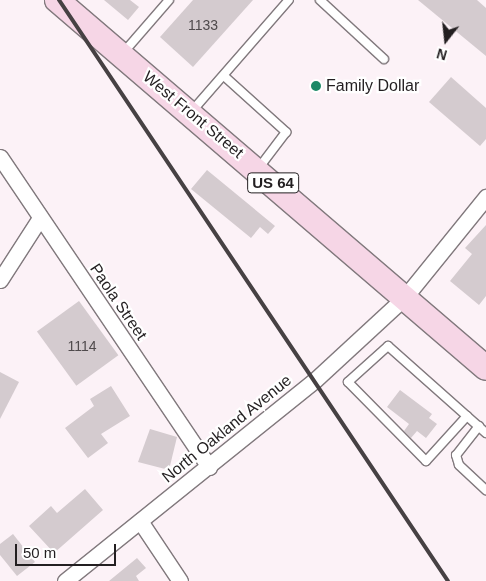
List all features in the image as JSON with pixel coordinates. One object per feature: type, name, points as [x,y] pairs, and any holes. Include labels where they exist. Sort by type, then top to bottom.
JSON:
[{"type":"main road","name":"West Front Street","points":[[57,0],[486,368]]},
{"type":"street","name":"Paola Street","points":[[0,157],[209,467]]},
{"type":"street","name":"North Oakland Avenue","points":[[65,581],[314,381],[405,297],[486,197]]},
{"type":"street","points":[[0,280],[40,218]]},
{"type":"street","points":[[140,521],[180,581]]},
{"type":"lane","points":[[122,55],[169,0]]},
{"type":"lane","points":[[191,113],[289,0]]},
{"type":"lane","points":[[320,0],[384,59]]},
{"type":"lane","points":[[224,76],[286,132],[257,170]]},
{"type":"lane","points":[[467,416],[426,461],[348,382],[388,346],[479,426],[486,433]]},
{"type":"lane","points":[[479,426],[456,454],[459,465],[486,490]]},
{"type":"building","points":[[104,0],[130,0],[139,7],[128,20]]},
{"type":"building","points":[[193,0],[253,0],[193,67],[160,37]]},
{"type":"building","points":[[418,0],[477,0],[486,8],[486,56]]},
{"type":"building","points":[[451,77],[486,108],[486,139],[480,146],[429,102]]},
{"type":"building","points":[[207,170],[275,226],[268,234],[260,227],[251,238],[191,189]]},
{"type":"building","points":[[486,225],[486,296],[479,305],[450,281],[472,254],[465,248]]},
{"type":"building","points":[[79,301],[118,355],[76,386],[37,332]]},
{"type":"building","points":[[0,372],[19,382],[0,419]]},
{"type":"building","points":[[111,386],[130,416],[101,434],[108,443],[88,458],[65,428],[94,406],[90,399]]},
{"type":"building","points":[[400,390],[432,414],[429,418],[437,424],[426,438],[417,431],[411,438],[404,431],[409,424],[387,407]]},
{"type":"building","points":[[150,429],[177,437],[169,470],[138,462]]},
{"type":"building","points":[[85,489],[103,510],[54,553],[29,526],[51,506],[57,513]]},
{"type":"building","points":[[13,534],[35,562],[17,576],[0,555],[0,544]]},
{"type":"building","points":[[137,558],[146,568],[136,576],[139,581],[109,581]]},
{"type":"railway","points":[[59,0],[448,581]]},
{"type":"place","name":"Family Dollar","points":[[316,86]]}]
